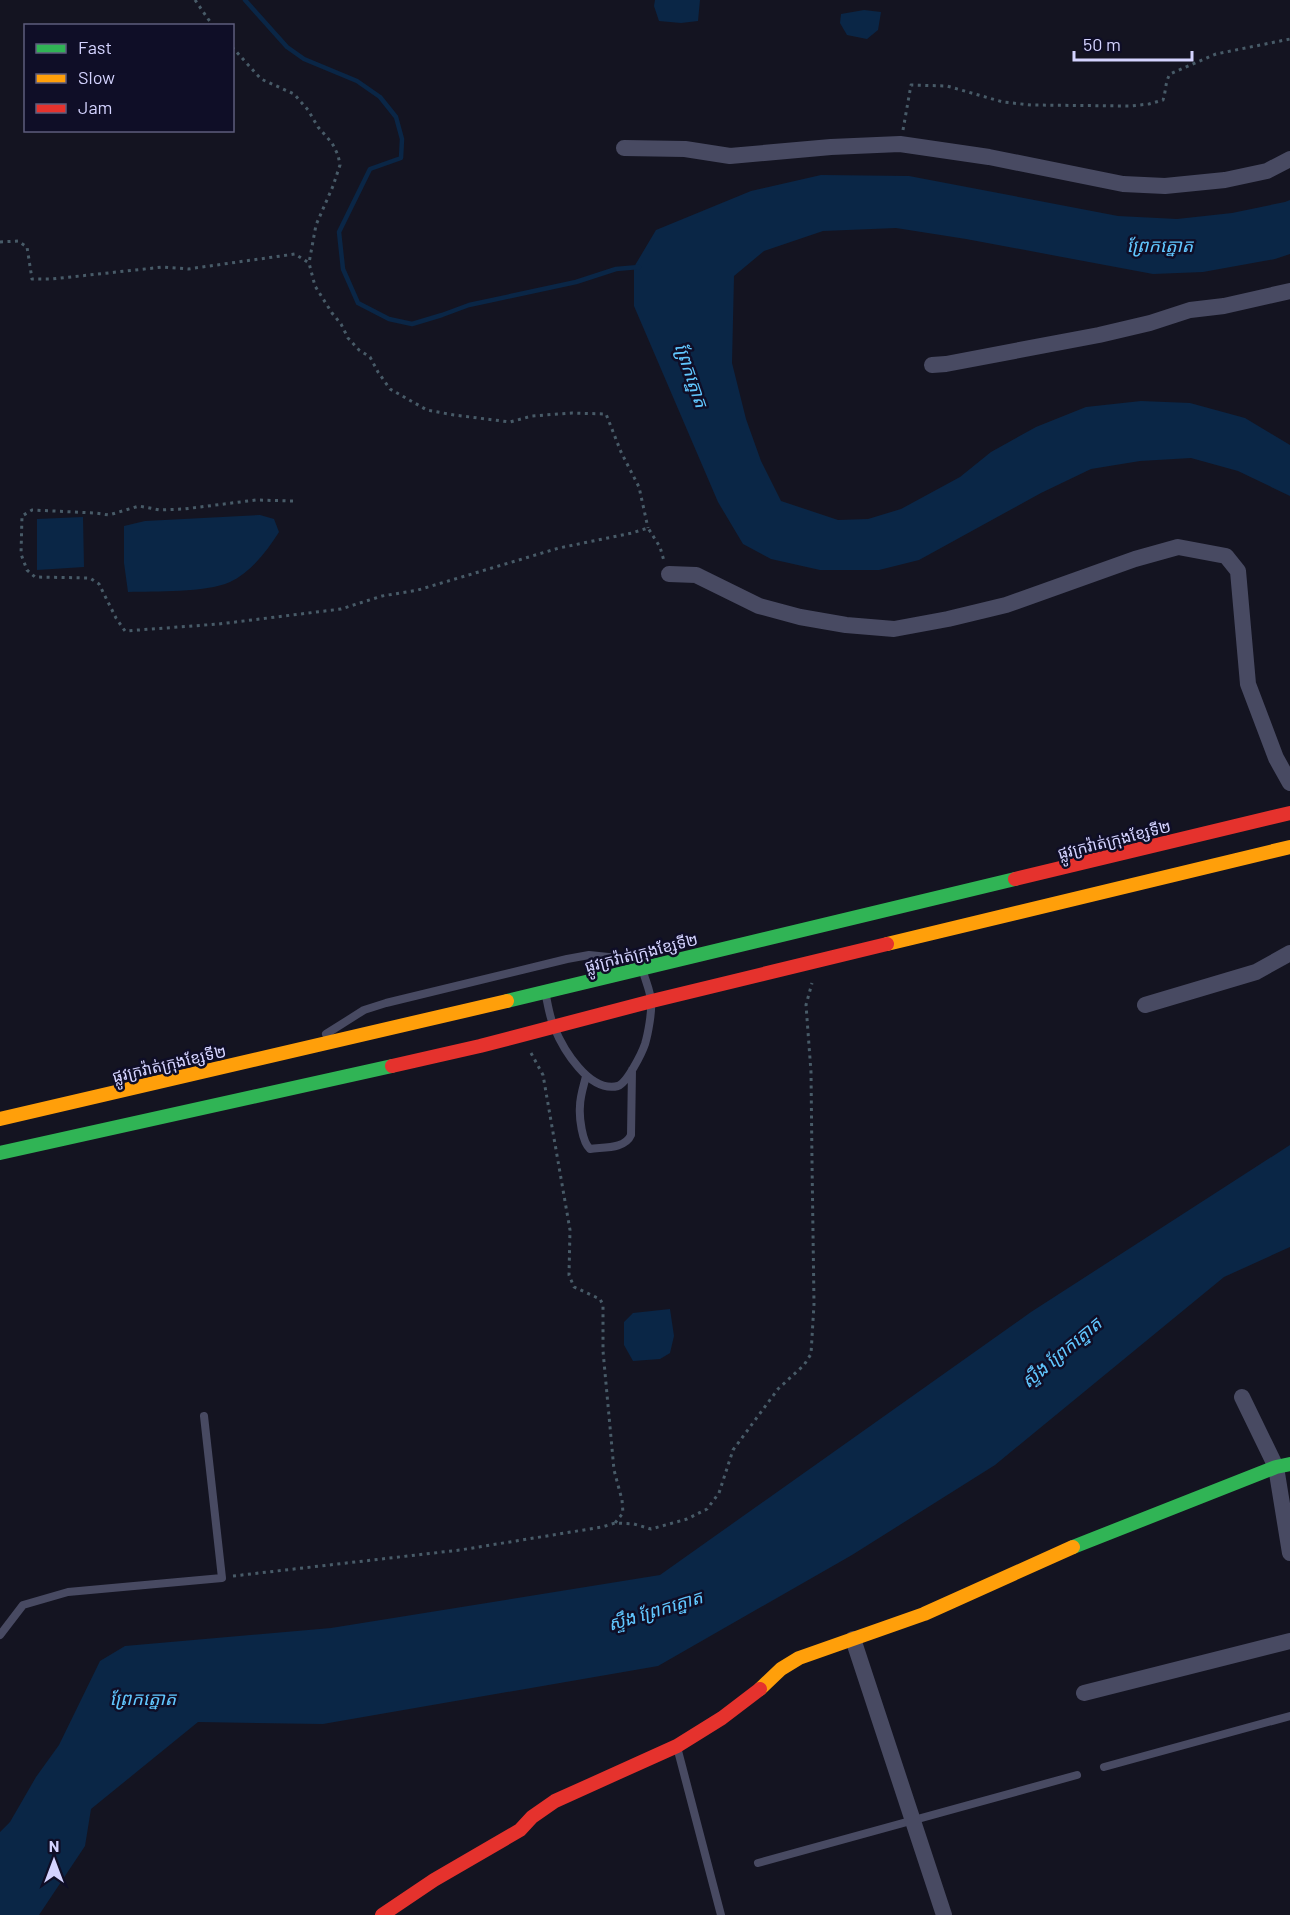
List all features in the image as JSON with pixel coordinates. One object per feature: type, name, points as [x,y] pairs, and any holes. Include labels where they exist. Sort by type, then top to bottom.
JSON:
[{"type":"main road","name":"ផ្លូវក្រវ៉ាត់ក្រុងខ្សែទី២","points":[[0,1153],[478,1042],[522,1035],[818,961],[987,903],[1290,813]]},
{"type":"main road","name":"ផ្លូវក្រវ៉ាត់ក្រុងខ្សែទី២","points":[[0,1119],[301,1049],[472,1014],[545,992],[663,963],[1290,847]]},
{"type":"main road","points":[[382,1915],[434,1880],[520,1830],[532,1817],[555,1801],[677,1746],[722,1718],[760,1689],[781,1669],[799,1658],[924,1614],[1093,1538],[1283,1466]]},
{"type":"street","points":[[624,148],[685,149],[729,156],[831,147],[900,144],[989,157],[1123,184],[1165,186],[1225,180],[1267,171],[1290,159]]},
{"type":"street","points":[[932,365],[1100,335],[1150,323],[1190,310],[1224,306],[1290,291]]},
{"type":"street","points":[[669,574],[696,575],[759,606],[800,617],[846,625],[894,629],[1006,605],[1136,559],[1178,547],[1226,556],[1238,571],[1248,684],[1276,758],[1290,783]]},
{"type":"street","points":[[1145,1005],[1256,972],[1290,953]]},
{"type":"street","points":[[1242,1397],[1283,1466],[1290,1554]]},
{"type":"street","points":[[853,1639],[944,1915]]},
{"type":"street","points":[[1084,1693],[1290,1641]]},
{"type":"lane","points":[[301,1049],[364,1010],[567,958],[589,955],[663,963]]},
{"type":"lane","points":[[545,992],[554,1027],[573,1059],[586,1076],[597,1084],[616,1086],[622,1084],[632,1070],[645,1043],[652,1001],[642,968]]},
{"type":"lane","points":[[586,1076],[580,1106],[586,1146],[590,1149],[623,1145],[629,1141],[631,1135],[632,1070]]},
{"type":"lane","points":[[0,1635],[23,1605],[68,1592],[222,1578],[204,1416]]},
{"type":"lane","points":[[1104,1767],[1290,1716]]},
{"type":"lane","points":[[677,1746],[721,1915]]},
{"type":"lane","points":[[758,1863],[1077,1775]]},
{"type":"path","points":[[195,0],[212,24]]},
{"type":"path","points":[[900,144],[911,85],[947,86],[1003,102],[1031,105],[1149,105],[1163,100],[1170,74],[1216,54],[1290,39]]},
{"type":"path","points":[[234,49],[261,80],[294,94],[339,155],[339,165],[333,186],[316,225],[309,263],[315,286],[348,338],[358,350],[370,357],[390,388],[428,410],[510,422],[532,416],[572,413],[606,414],[621,452],[639,487],[648,528],[660,547],[669,574]]},
{"type":"path","points":[[0,242],[18,241],[27,247],[32,279],[52,279],[163,267],[188,269],[294,254],[309,263]]},
{"type":"path","points":[[293,501],[256,500],[184,510],[160,510],[139,506],[109,515],[32,510],[22,516],[21,554],[27,570],[35,577],[90,578],[99,584],[125,631],[219,624],[340,609],[382,596],[418,590],[559,548],[648,528]]},
{"type":"path","points":[[222,1578],[460,1550],[615,1523],[634,1524],[651,1529],[687,1519],[707,1509],[719,1493],[733,1450],[778,1389],[804,1365],[811,1354],[814,1304],[811,1072],[806,1005],[818,961]]},
{"type":"path","points":[[522,1035],[543,1075],[570,1230],[568,1275],[574,1287],[600,1299],[603,1305],[603,1351],[613,1460],[622,1500],[622,1513],[615,1523]]},
{"type":"water","points":[[655,0],[700,0],[698,21],[681,23],[659,21],[654,6]]},
{"type":"water","points":[[864,10],[881,12],[878,30],[867,39],[847,35],[840,23],[841,14]]},
{"type":"water","name":"ព្រែកត្នោត","points":[[821,175],[909,176],[1118,216],[1177,219],[1232,213],[1290,200],[1290,254],[1275,259],[1203,272],[1153,274],[896,228],[823,231],[764,251],[734,276],[732,363],[746,419],[761,461],[781,501],[838,520],[868,519],[901,509],[960,477],[991,452],[1036,427],[1086,407],[1141,401],[1190,403],[1245,418],[1290,445],[1290,496],[1238,471],[1191,458],[1140,461],[1091,469],[1041,493],[919,560],[879,570],[820,570],[771,559],[743,544],[718,502],[634,306],[634,267],[656,230],[751,191]]},
{"type":"water","points":[[260,515],[274,519],[279,532],[258,560],[238,578],[220,586],[207,588],[128,592],[124,563],[124,526],[145,521]]},
{"type":"water","points":[[83,517],[84,567],[37,570],[37,519]]},
{"type":"water","name":"ព្រែកត្នោត","points":[[1290,1145],[1290,1247],[1224,1277],[995,1465],[852,1555],[658,1666],[323,1724],[198,1722],[91,1809],[85,1846],[39,1915],[0,1915],[0,1832],[10,1822],[36,1777],[59,1745],[100,1661],[125,1646],[331,1628],[660,1575],[1031,1312]]},
{"type":"water","points":[[670,1309],[674,1336],[670,1353],[660,1359],[633,1361],[624,1345],[624,1322],[633,1313]]},
{"type":"waterway","points":[[245,0],[287,47],[304,59],[357,81],[380,97],[396,117],[402,139],[401,158],[370,169],[339,232],[343,269],[358,303],[389,319],[412,324],[469,305],[576,282],[616,269],[639,267]]},
{"type":"traffic: fast","points":[[507,1001],[1015,879]]},
{"type":"traffic: fast","points":[[0,1153],[392,1066]]},
{"type":"traffic: fast","points":[[1073,1547],[1276,1467],[1290,1464]]},
{"type":"traffic: slow","points":[[887,944],[1290,847]]},
{"type":"traffic: slow","points":[[0,1119],[507,1001]]},
{"type":"traffic: slow","points":[[760,1689],[781,1669],[799,1658],[924,1614],[1073,1547]]},
{"type":"traffic: jam","points":[[1015,879],[1290,813]]},
{"type":"traffic: jam","points":[[392,1066],[887,944]]},
{"type":"traffic: jam","points":[[382,1915],[434,1880],[520,1830],[532,1817],[555,1801],[677,1746],[722,1718],[760,1689]]},
{"type":"water label","name":"ស្ទឹង ព្រែកត្នោត","points":[[1061,1352]]},
{"type":"water label","name":"ស្ទឹង ព្រែកត្នោត","points":[[655,1610]]}]
